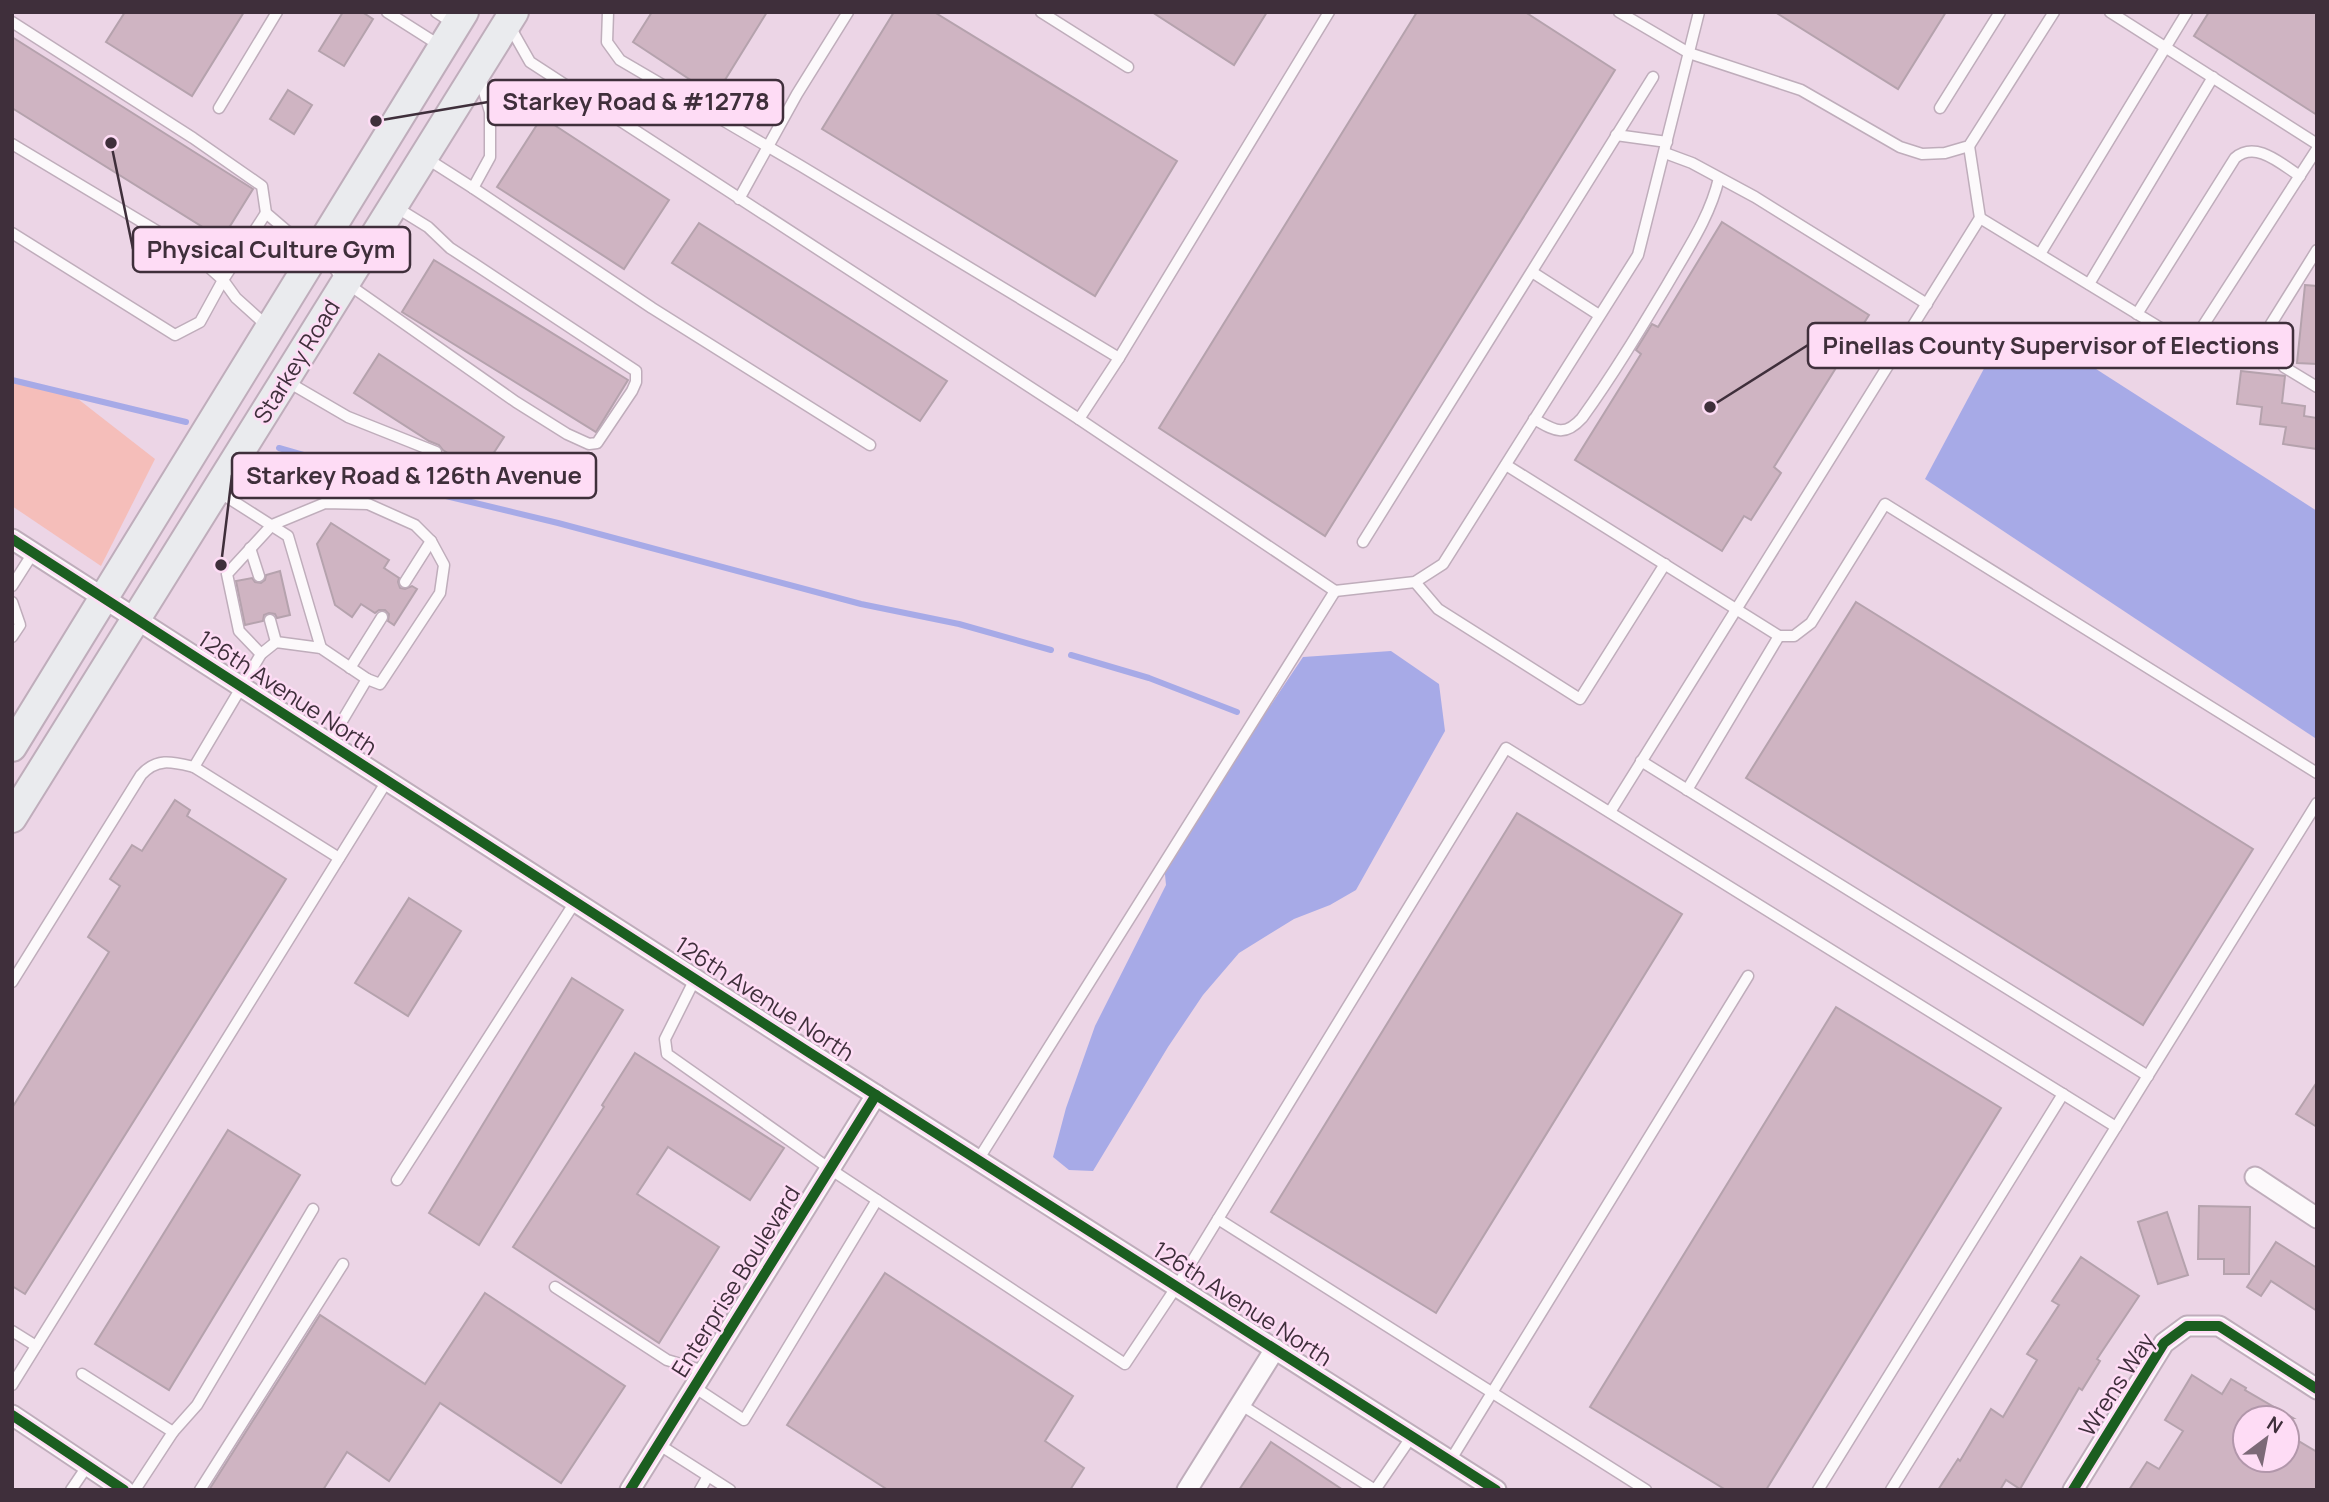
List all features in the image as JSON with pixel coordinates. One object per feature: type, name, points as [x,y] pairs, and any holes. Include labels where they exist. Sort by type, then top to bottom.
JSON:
[{"type":"main road","name":"Starkey Road","points":[[12,818],[478,71],[507,16]]},
{"type":"main road","name":"Starkey Road","points":[[12,747],[319,249],[450,24]]},
{"type":"street","name":"126th Avenue North","points":[[12,539],[1496,1490]]},
{"type":"street","name":"Enterprise Boulevard","points":[[630,1490],[876,1095]]},
{"type":"street","points":[[2255,1177],[2317,1218]]},
{"type":"street","name":"Wrens Way","points":[[2073,1490],[2164,1343],[2187,1326],[2219,1326],[2317,1389]]},
{"type":"street","points":[[1187,1490],[1275,1349]]},
{"type":"street","points":[[12,1416],[124,1490]]},
{"type":"lane","points":[[219,107],[277,12]]},
{"type":"lane","points":[[387,12],[450,24]]},
{"type":"lane","points":[[608,12],[607,43],[620,60],[1119,358]]},
{"type":"lane","points":[[739,198],[797,94],[848,12]]},
{"type":"lane","points":[[1041,12],[1128,67]]},
{"type":"lane","points":[[1079,419],[1119,358],[1329,12]]},
{"type":"lane","points":[[1619,12],[1689,53],[1801,90],[1900,147],[1922,154],[1945,153],[1969,146]]},
{"type":"lane","points":[[507,16],[530,62],[1079,419],[1335,591],[1415,582],[1443,564],[1506,465],[1637,255],[1699,12]]},
{"type":"lane","points":[[1940,108],[2000,12]]},
{"type":"lane","points":[[1610,812],[1980,218],[1969,146],[2054,12]]},
{"type":"lane","points":[[2110,12],[2317,144]]},
{"type":"lane","points":[[2040,254],[2187,12]]},
{"type":"lane","points":[[12,22],[183,131],[262,186],[266,213],[287,231],[319,249],[345,282],[567,435],[589,444],[597,443],[632,391],[636,382],[636,371],[473,264],[428,228],[394,206]]},
{"type":"lane","points":[[473,188],[490,157],[490,112],[478,71]]},
{"type":"lane","points":[[1363,542],[1653,77]]},
{"type":"lane","points":[[2088,284],[2213,77]]},
{"type":"lane","points":[[1616,135],[1667,142]]},
{"type":"lane","points":[[12,144],[192,252],[270,329]]},
{"type":"lane","points":[[1980,218],[2190,346],[2317,149]]},
{"type":"lane","points":[[2137,314],[2235,158],[2241,153],[2255,150],[2300,176]]},
{"type":"lane","points":[[1665,153],[1692,163],[1755,197],[1927,304]]},
{"type":"lane","points":[[424,157],[641,301],[870,445]]},
{"type":"lane","points":[[1534,419],[1552,429],[1562,431],[1574,427],[1582,418],[1640,330],[1700,227],[1712,204],[1719,178]]},
{"type":"lane","points":[[12,233],[175,335],[200,322],[266,213]]},
{"type":"lane","points":[[2317,250],[2271,324],[2270,346],[2284,367],[2317,387]]},
{"type":"lane","points":[[1532,272],[1599,315]]},
{"type":"lane","points":[[285,380],[348,417],[436,453]]},
{"type":"lane","points":[[1506,465],[1779,636],[1794,636],[1811,622],[1885,504],[2317,773]]},
{"type":"lane","points":[[216,490],[288,536],[321,648]]},
{"type":"lane","points":[[194,767],[261,654],[276,642],[321,648],[367,679],[380,684],[440,593],[444,565],[431,541],[415,524],[368,504],[325,503],[272,525],[226,574],[239,631],[261,654]]},
{"type":"lane","points":[[405,582],[431,541]]},
{"type":"lane","points":[[250,548],[259,576]]},
{"type":"lane","points":[[12,586],[33,553]]},
{"type":"lane","points":[[1415,582],[1438,609],[1580,699],[1665,564]]},
{"type":"lane","points":[[978,1160],[1335,591]]},
{"type":"lane","points":[[12,602],[20,625],[12,637]]},
{"type":"lane","points":[[350,668],[382,617]]},
{"type":"lane","points":[[270,620],[276,642]]},
{"type":"lane","points":[[1687,790],[1779,636]]},
{"type":"lane","points":[[328,743],[367,679]]},
{"type":"lane","points":[[695,979],[664,1039],[667,1054],[830,1169],[1125,1364],[1177,1286],[1506,748],[2116,1127]]},
{"type":"lane","points":[[1642,761],[2148,1076]]},
{"type":"lane","points":[[12,982],[141,775],[149,767],[161,762],[194,767],[339,858]]},
{"type":"lane","points":[[12,1385],[387,781]]},
{"type":"lane","points":[[1891,1490],[2317,803]]},
{"type":"lane","points":[[397,1180],[575,902]]},
{"type":"lane","points":[[1450,1461],[1748,976]]},
{"type":"lane","points":[[1818,1490],[2063,1094]]},
{"type":"lane","points":[[555,1287],[699,1379],[744,1420],[877,1200]]},
{"type":"lane","points":[[135,1490],[173,1432],[197,1405],[313,1209]]},
{"type":"lane","points":[[1218,1219],[1646,1490]]},
{"type":"lane","points":[[200,1490],[343,1264]]},
{"type":"lane","points":[[12,1331],[36,1346]]},
{"type":"lane","points":[[82,1374],[173,1432]]},
{"type":"lane","points":[[1240,1404],[1375,1490],[1412,1436]]},
{"type":"lane","points":[[659,1444],[730,1490]]},
{"type":"lane","points":[[71,1490],[88,1465]]},
{"type":"lane","points":[[700,1490],[708,1476]]},
{"type":"shaded area","points":[[12,378],[78,399],[155,459],[101,566],[12,506]]},
{"type":"water","points":[[2054,342],[2317,511],[2315,738],[1925,479],[1995,348]]},
{"type":"water","points":[[1391,651],[1439,684],[1445,731],[1356,890],[1330,905],[1294,919],[1239,953],[1203,995],[1168,1047],[1093,1171],[1069,1170],[1053,1157],[1066,1108],[1095,1026],[1166,885],[1164,864],[1303,657]]},
{"type":"building","points":[[125,12],[244,12],[192,96],[106,42]]},
{"type":"building","points":[[343,12],[362,12],[373,19],[344,66],[319,51]]},
{"type":"building","points":[[652,12],[767,12],[715,96],[633,42]]},
{"type":"building","points":[[894,12],[934,12],[1177,161],[1095,296],[822,129]]},
{"type":"building","points":[[1152,12],[1267,12],[1234,65]]},
{"type":"building","points":[[1417,12],[1525,12],[1615,70],[1325,536],[1159,428]]},
{"type":"building","points":[[1775,12],[1946,12],[1898,89]]},
{"type":"building","points":[[2209,12],[2317,12],[2317,115],[2194,36]]},
{"type":"building","points":[[12,37],[253,189],[222,239],[12,108]]},
{"type":"building","points":[[288,90],[312,105],[294,134],[270,119]]},
{"type":"building","points":[[542,117],[669,200],[624,269],[497,187]]},
{"type":"building","points":[[1722,222],[1869,315],[1774,467],[1781,473],[1751,520],[1744,516],[1722,551],[1575,460],[1641,354],[1636,350],[1652,324],[1658,327]]},
{"type":"building","points":[[699,223],[947,381],[920,421],[672,263]]},
{"type":"building","points":[[434,260],[628,380],[596,432],[402,312]]},
{"type":"building","points":[[2305,285],[2317,286],[2317,364],[2297,363]]},
{"type":"building","points":[[379,354],[504,437],[480,474],[439,445],[354,393]]},
{"type":"building","points":[[2241,371],[2285,376],[2282,403],[2305,406],[2304,416],[2317,418],[2317,449],[2283,444],[2286,427],[2260,424],[2262,407],[2237,404]]},
{"type":"building","points":[[331,523],[389,560],[384,568],[399,578],[400,588],[412,586],[417,589],[394,625],[388,621],[389,614],[385,610],[375,613],[361,604],[352,617],[335,605],[317,544]]},
{"type":"building","points":[[280,571],[290,615],[277,618],[275,614],[269,613],[264,615],[263,621],[245,625],[236,581],[252,578],[261,583],[266,575]]},
{"type":"building","points":[[1856,602],[2253,849],[2143,1025],[1746,778]]},
{"type":"building","points":[[175,800],[190,810],[187,816],[286,879],[25,1294],[12,1286],[12,1108],[109,952],[88,937],[120,886],[110,879],[132,845],[142,851]]},
{"type":"building","points":[[1517,813],[1682,914],[1436,1313],[1271,1212]]},
{"type":"building","points":[[409,898],[461,931],[408,1016],[355,983]]},
{"type":"building","points":[[572,978],[623,1010],[479,1245],[429,1213]]},
{"type":"building","points":[[1836,1007],[2001,1108],[1766,1490],[1726,1490],[1590,1407]]},
{"type":"building","points":[[635,1053],[784,1148],[750,1200],[668,1147],[637,1194],[719,1247],[659,1343],[513,1247],[604,1107],[602,1105]]},
{"type":"building","points":[[2317,1082],[2317,1127],[2296,1114]]},
{"type":"building","points":[[228,1130],[300,1175],[169,1390],[95,1344]]},
{"type":"building","points":[[2199,1206],[2250,1207],[2249,1274],[2224,1274],[2224,1259],[2198,1259]]},
{"type":"building","points":[[2167,1212],[2188,1275],[2158,1284],[2138,1222]]},
{"type":"building","points":[[2276,1242],[2317,1268],[2317,1311],[2271,1281],[2261,1296],[2247,1287]]},
{"type":"building","points":[[2081,1257],[2139,1296],[2097,1359],[2100,1361],[2082,1390],[2079,1388],[2020,1489],[2006,1480],[2000,1490],[1938,1490],[1958,1459],[1960,1461],[1991,1409],[2003,1417],[2037,1360],[2027,1354],[2059,1305],[2052,1301]]},
{"type":"building","points":[[885,1273],[1073,1396],[1045,1441],[1084,1468],[1070,1490],[888,1490],[787,1425]]},
{"type":"building","points":[[485,1293],[625,1386],[561,1483],[440,1403],[389,1481],[347,1452],[323,1490],[209,1490],[320,1315],[425,1384]]},
{"type":"building","points":[[2192,1375],[2222,1394],[2231,1379],[2269,1404],[2231,1404],[2231,1474],[2301,1474],[2301,1443],[2317,1452],[2317,1490],[2129,1490],[2147,1462],[2159,1469],[2183,1431],[2165,1420]]},
{"type":"building","points":[[1271,1442],[1343,1490],[1239,1490]]},
{"type":"waterway","points":[[12,380],[186,422]]},
{"type":"waterway","points":[[279,448],[446,496],[861,604],[959,624],[1051,650]]},
{"type":"waterway","points":[[1071,655],[1149,678],[1237,712]]},
{"type":"cycle path","points":[[12,539],[810,1053],[1496,1490]]},
{"type":"cycle path","points":[[630,1490],[876,1095]]},
{"type":"cycle path","points":[[2073,1490],[2164,1343],[2187,1326],[2219,1326],[2317,1389]]},
{"type":"cycle path","points":[[12,1415],[124,1490]]},
{"type":"place","name":"Starkey Road & #12778","points":[[376,121]]},
{"type":"place","name":"Physical Culture Gym","points":[[111,143]]},
{"type":"place","name":"Pinellas County Supervisor of Elections","points":[[1710,407]]},
{"type":"place","name":"Starkey Road & 126th Avenue","points":[[221,565]]}]
